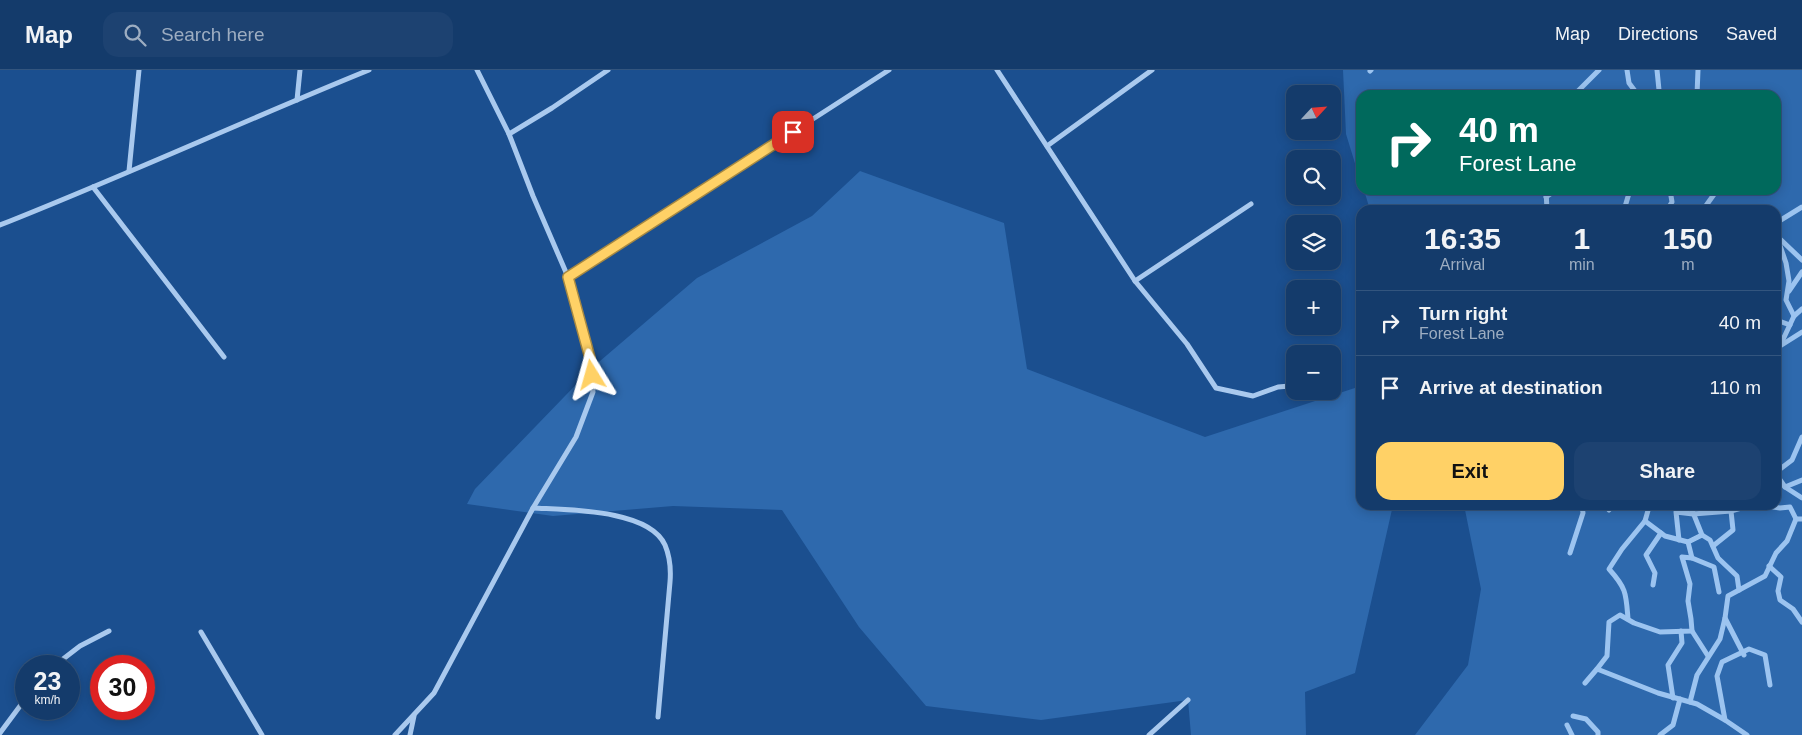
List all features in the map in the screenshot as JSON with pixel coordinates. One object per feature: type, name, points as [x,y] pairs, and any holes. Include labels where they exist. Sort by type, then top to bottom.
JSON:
[{"type":"street","points":[[129,171],[138,70]]},
{"type":"street","points":[[297,100],[300,70]]},
{"type":"street","points":[[0,225],[369,70]]},
{"type":"street","points":[[395,735],[434,693],[533,508],[576,438],[593,392],[590,358],[568,277],[509,134],[477,70]]},
{"type":"street","points":[[509,134],[552,108],[608,70]]},
{"type":"street","points":[[568,277],[889,70]]},
{"type":"street","points":[[997,70],[1135,281],[1187,344],[1216,388],[1253,396],[1278,386],[1286,385]]},
{"type":"street","points":[[1047,146],[1152,70]]},
{"type":"street","points":[[92,187],[224,357]]},
{"type":"street","points":[[1135,281],[1251,204]]},
{"type":"street","points":[[533,508],[619,515],[649,527],[664,543],[671,565],[658,717]]},
{"type":"street","points":[[68,655],[80,646],[109,631]]},
{"type":"street","points":[[201,632],[262,735]]},
{"type":"street","points":[[1149,735],[1188,700]]},
{"type":"street","points":[[0,734],[15,713]]},
{"type":"street","points":[[410,735],[414,716]]},
{"type":"shaded area","points":[[1343,70],[1802,70],[1802,735],[1415,735],[1468,665],[1481,589],[1465,510],[1781,510],[1781,205],[1368,205],[1366,195],[1781,195],[1781,90],[1356,90],[1356,167],[1346,134]]},
{"type":"shaded area","points":[[860,171],[1004,223],[1027,369],[1205,437],[1318,400],[1341,400],[1341,393],[1356,388],[1356,510],[1392,510],[1355,673],[1305,692],[1306,735],[1191,735],[1188,700],[1041,720],[926,706],[859,627],[782,510],[673,506],[553,516],[467,504],[475,489],[593,367],[697,278],[812,216]]},
{"type":"waterway","points":[[1579,90],[1599,70]]},
{"type":"waterway","points":[[1627,70],[1629,83],[1634,90]]},
{"type":"waterway","points":[[1657,70],[1659,90]]},
{"type":"waterway","points":[[1697,90],[1698,70]]},
{"type":"waterway","points":[[1546,195],[1547,205]]},
{"type":"waterway","points":[[1626,205],[1628,195]]},
{"type":"waterway","points":[[1670,205],[1672,202],[1671,195]]},
{"type":"waterway","points":[[1706,205],[1714,195]]},
{"type":"waterway","points":[[1781,220],[1802,207]]},
{"type":"waterway","points":[[1781,240],[1802,260]]},
{"type":"waterway","points":[[1781,248],[1789,281],[1786,300],[1794,316],[1781,344]]},
{"type":"waterway","points":[[1789,291],[1802,272]]},
{"type":"waterway","points":[[1794,316],[1802,309]]},
{"type":"waterway","points":[[1781,322],[1790,325]]},
{"type":"waterway","points":[[1781,345],[1802,332]]},
{"type":"waterway","points":[[1781,468],[1792,460],[1802,437]]},
{"type":"waterway","points":[[1785,487],[1802,480]]},
{"type":"waterway","points":[[1781,481],[1785,487],[1802,498]]},
{"type":"waterway","points":[[1781,508],[1790,507],[1796,519]]},
{"type":"waterway","points":[[1570,553],[1583,510]]},
{"type":"waterway","points":[[1645,521],[1648,510]]},
{"type":"waterway","points":[[1692,510],[1702,535],[1688,542],[1692,558],[1714,567],[1719,592]]},
{"type":"waterway","points":[[1713,546],[1733,530],[1731,511],[1734,510]]},
{"type":"waterway","points":[[1679,540],[1676,512],[1693,514],[1731,511]]},
{"type":"waterway","points":[[1744,655],[1725,618],[1728,596],[1765,576],[1776,553],[1787,541],[1796,519],[1802,519]]},
{"type":"waterway","points":[[1628,619],[1624,592],[1609,569],[1622,549],[1645,521],[1665,536],[1688,542]]},
{"type":"waterway","points":[[1653,585],[1655,573],[1646,555],[1661,533]]},
{"type":"waterway","points":[[1702,535],[1710,540],[1718,558],[1737,576],[1739,590]]},
{"type":"waterway","points":[[1597,669],[1607,656],[1609,622],[1620,615],[1634,623],[1660,632],[1692,631],[1688,601],[1690,584],[1682,557],[1692,558]]},
{"type":"waterway","points":[[1769,566],[1781,577],[1778,591],[1780,600],[1793,609],[1802,622]]},
{"type":"waterway","points":[[1690,702],[1697,675],[1720,639],[1725,618]]},
{"type":"waterway","points":[[1673,698],[1668,665],[1682,643],[1681,631]]},
{"type":"waterway","points":[[1692,631],[1708,656]]},
{"type":"waterway","points":[[1725,720],[1717,676],[1722,662],[1749,649],[1765,655],[1770,685]]},
{"type":"waterway","points":[[1585,683],[1597,669],[1658,693],[1697,704],[1747,735]]},
{"type":"waterway","points":[[1660,735],[1673,725],[1680,699]]},
{"type":"waterway","points":[[1573,716],[1586,719],[1598,732],[1598,735]]},
{"type":"waterway","points":[[1567,725],[1572,735]]},
{"type":"route","points":[[592,375],[590,358],[568,277],[793,132]]}]
